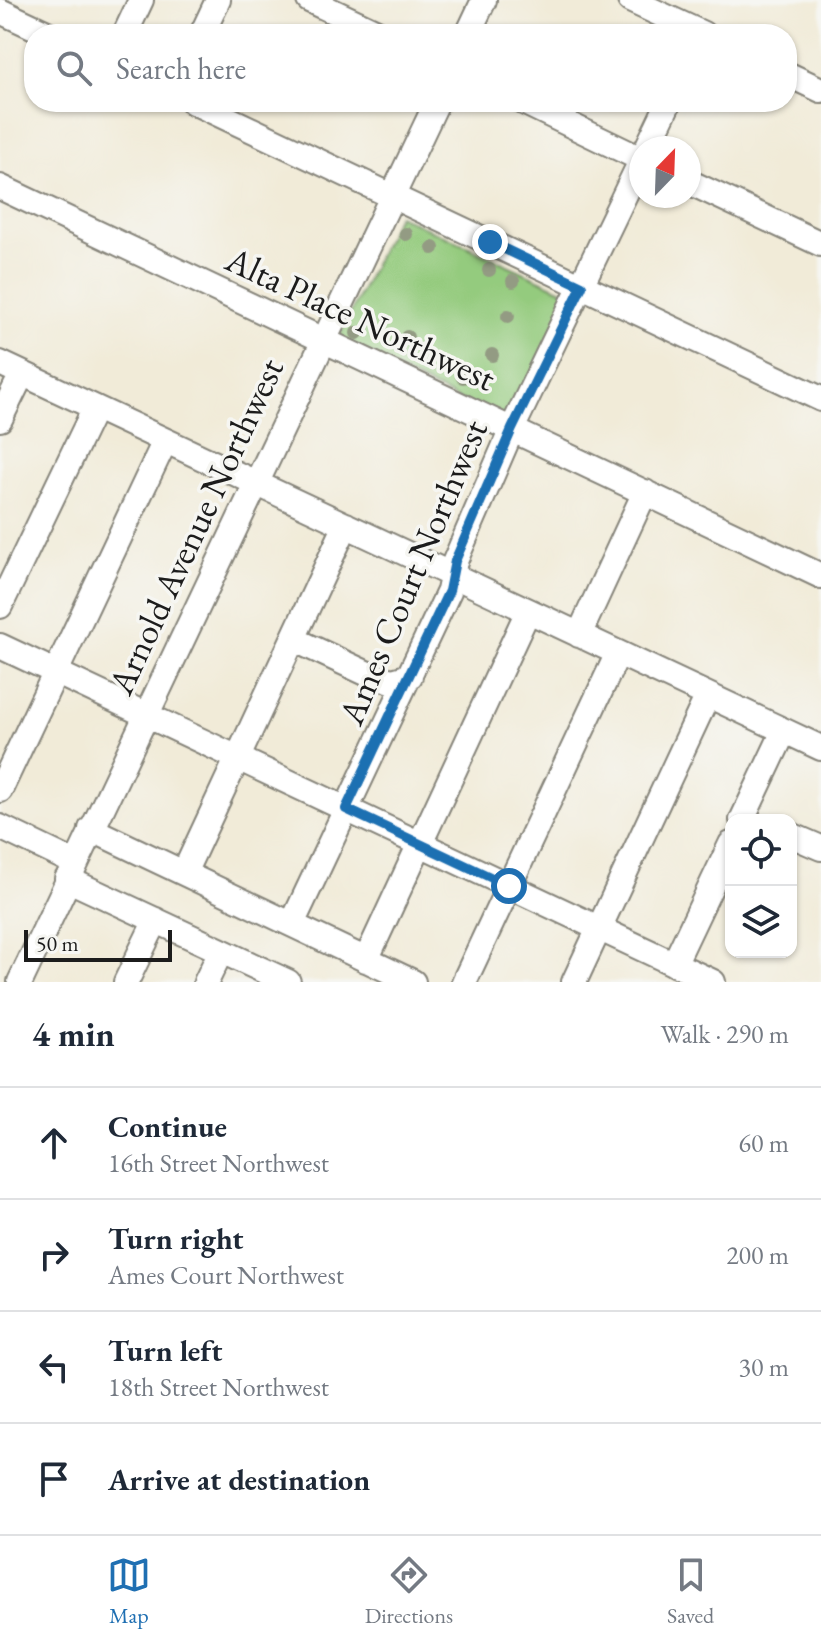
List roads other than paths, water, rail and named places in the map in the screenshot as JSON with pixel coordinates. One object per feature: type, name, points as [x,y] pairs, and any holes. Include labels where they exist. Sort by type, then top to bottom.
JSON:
[{"type":"street","points":[[130,24],[141,0]]},
{"type":"street","points":[[207,24],[218,0]]},
{"type":"street","points":[[309,0],[360,24]]},
{"type":"street","points":[[473,24],[484,0]]},
{"type":"street","points":[[630,0],[680,24]]},
{"type":"street","points":[[0,11],[28,24]]},
{"type":"street","points":[[797,79],[821,90]]},
{"type":"street","points":[[214,112],[821,399]]},
{"type":"street","name":"Arnold Avenue Northwest","points":[[20,982],[432,112]]},
{"type":"street","points":[[543,112],[629,154]]},
{"type":"street","points":[[653,136],[664,112]]},
{"type":"street","name":"Ames Court Northwest","points":[[292,924],[449,591],[455,561],[512,429],[629,186]]},
{"type":"street","name":"Alta Place Northwest","points":[[0,187],[821,576]]},
{"type":"street","points":[[701,188],[821,244]]},
{"type":"street","points":[[0,363],[821,748]]},
{"type":"street","points":[[0,419],[22,374]]},
{"type":"street","points":[[0,606],[95,408]]},
{"type":"street","points":[[0,790],[165,441]]},
{"type":"street","points":[[579,635],[645,492]]},
{"type":"street","points":[[184,873],[346,525]]},
{"type":"street","points":[[366,960],[528,611]]},
{"type":"street","points":[[293,639],[368,674],[392,681],[410,676]]},
{"type":"street","points":[[0,646],[708,981]]},
{"type":"street","points":[[464,982],[618,653]]},
{"type":"street","points":[[574,982],[708,695]]},
{"type":"street","points":[[750,814],[784,731]]},
{"type":"street","points":[[0,827],[156,920],[288,982]]},
{"type":"street","points":[[91,829],[413,982]]},
{"type":"street","points":[[797,838],[821,848]]},
{"type":"street","points":[[674,964],[725,857]]},
{"type":"street","points":[[126,982],[156,920]]},
{"type":"street","points":[[206,982],[221,951]]}]
